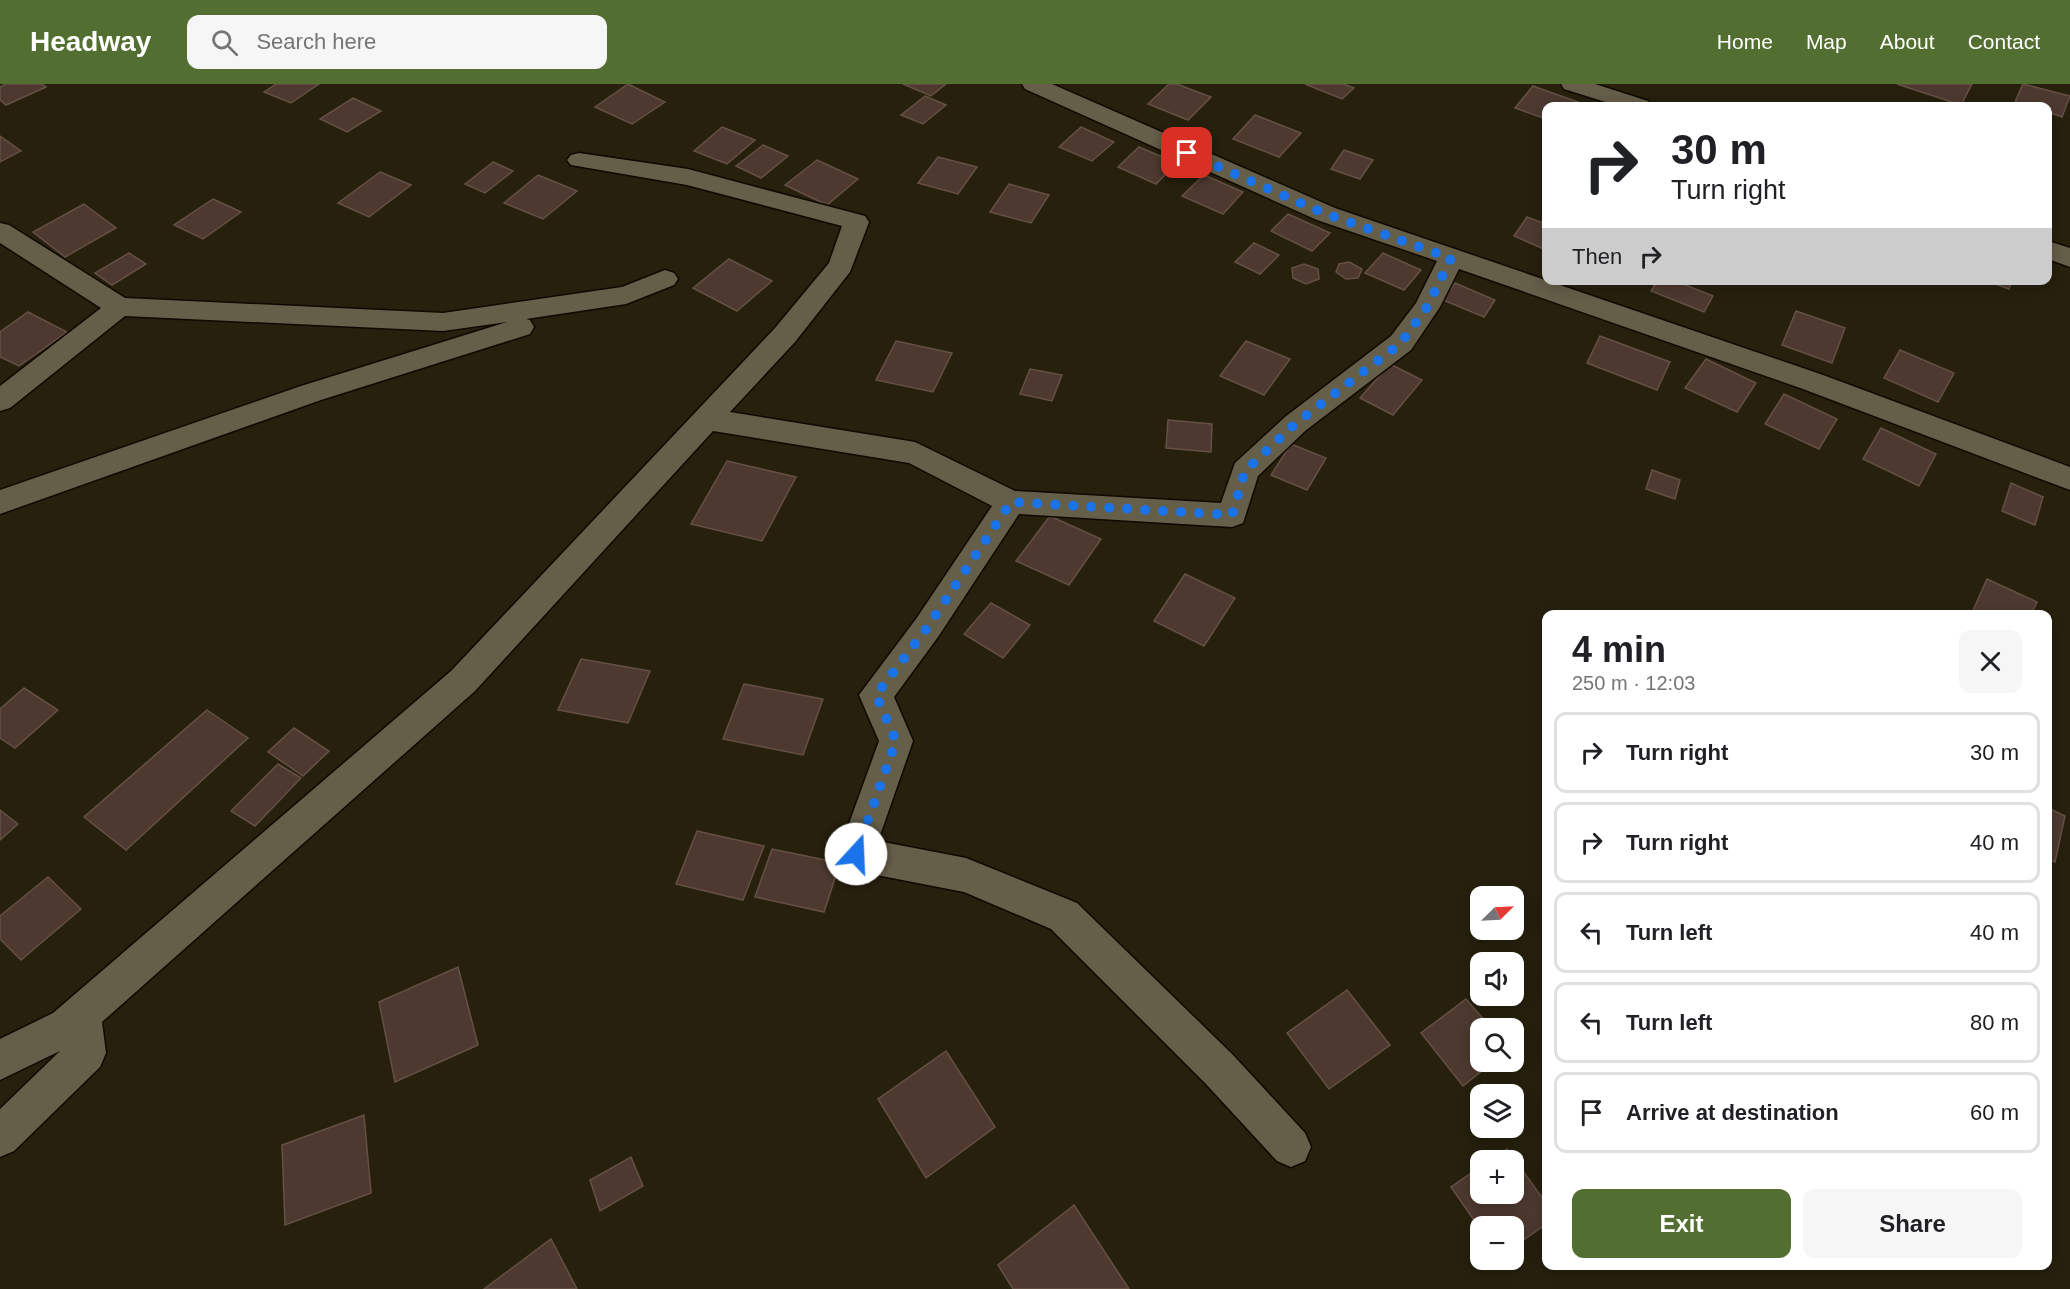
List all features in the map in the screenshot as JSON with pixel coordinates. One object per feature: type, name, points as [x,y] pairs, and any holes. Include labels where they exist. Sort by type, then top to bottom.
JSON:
[{"type":"street","points":[[1033,84],[1326,214],[1813,382],[2070,479]]},
{"type":"street","points":[[1572,84],[1628,102]]},
{"type":"street","points":[[0,1060],[67,1027],[463,681],[785,335],[841,266],[856,222],[688,177],[579,160]]},
{"type":"street","points":[[0,231],[119,307],[443,322],[626,295]]},
{"type":"street","points":[[2052,251],[2070,258]]},
{"type":"street","points":[[705,419],[835,438],[915,453],[1011,502],[1232,515],[1245,471],[1295,424],[1401,343],[1427,307],[1451,258]]},
{"type":"street","points":[[0,501],[311,393],[626,295],[665,279]]},
{"type":"street","points":[[0,401],[119,307]]},
{"type":"street","points":[[1011,502],[927,628],[876,695],[896,741],[856,854],[966,875],[1064,916],[1219,1069],[1291,1147]]},
{"type":"street","points":[[0,1137],[86,1053],[82,1014]]},
{"type":"building","points":[[6,84],[42,84],[46,87],[6,105],[0,100],[0,87]]},
{"type":"building","points":[[276,84],[319,84],[291,103],[264,92]]},
{"type":"building","points":[[628,84],[665,102],[632,124],[595,107]]},
{"type":"building","points":[[903,84],[946,84],[931,96]]},
{"type":"building","points":[[1169,84],[1177,84],[1211,97],[1188,120],[1148,104]]},
{"type":"building","points":[[1305,84],[1344,84],[1354,88],[1342,99]]},
{"type":"building","points":[[1897,84],[1972,84],[1963,102],[1952,102]]},
{"type":"building","points":[[2023,84],[2070,96],[2062,117],[2052,113],[2052,102],[2015,102]]},
{"type":"building","points":[[1533,86],[1578,102],[1542,102],[1542,118],[1515,108]]},
{"type":"building","points":[[925,96],[946,105],[923,124],[901,115]]},
{"type":"building","points":[[353,98],[381,111],[347,132],[320,119]]},
{"type":"building","points":[[1255,115],[1301,133],[1279,157],[1233,139]]},
{"type":"building","points":[[722,127],[755,140],[727,164],[694,151]]},
{"type":"building","points":[[1081,127],[1114,142],[1092,161],[1059,147]]},
{"type":"building","points":[[0,136],[21,151],[0,162]]},
{"type":"building","points":[[763,145],[788,156],[761,178],[736,166]]},
{"type":"building","points":[[1139,147],[1177,163],[1156,184],[1118,167]]},
{"type":"building","points":[[1344,150],[1373,160],[1360,179],[1331,169]]},
{"type":"building","points":[[938,157],[977,167],[958,194],[918,183]]},
{"type":"building","points":[[817,160],[858,179],[827,205],[785,185]]},
{"type":"building","points":[[493,162],[513,171],[485,193],[465,184]]},
{"type":"building","points":[[380,172],[411,185],[369,217],[338,203]]},
{"type":"building","points":[[538,175],[577,191],[543,219],[504,203]]},
{"type":"building","points":[[1204,175],[1243,192],[1223,214],[1182,196]]},
{"type":"building","points":[[1009,184],[1049,195],[1031,223],[990,212]]},
{"type":"building","points":[[213,199],[241,212],[203,239],[174,225]]},
{"type":"building","points":[[84,204],[116,228],[65,257],[33,232]]},
{"type":"building","points":[[1288,214],[1330,233],[1312,251],[1271,231]]},
{"type":"building","points":[[1527,217],[1542,223],[1542,248],[1514,236]]},
{"type":"building","points":[[1254,243],[1279,255],[1260,274],[1235,262]]},
{"type":"building","points":[[129,253],[146,264],[112,285],[95,273]]},
{"type":"building","points":[[1383,253],[1421,270],[1404,290],[1365,273]]},
{"type":"building","points":[[729,259],[772,281],[737,311],[693,288]]},
{"type":"building","points":[[1349,262],[1362,269],[1358,278],[1346,279],[1336,272],[1339,264]]},
{"type":"building","points":[[1304,264],[1318,269],[1319,279],[1306,284],[1293,278],[1292,268]]},
{"type":"building","points":[[1455,283],[1495,300],[1484,317],[1443,300]]},
{"type":"building","points":[[1655,285],[1686,285],[1713,296],[1704,312],[1651,291]]},
{"type":"building","points":[[1998,285],[2010,285],[2009,289]]},
{"type":"building","points":[[1796,311],[1845,328],[1832,363],[1782,345]]},
{"type":"building","points":[[28,312],[67,332],[19,366],[0,357],[0,332]]},
{"type":"building","points":[[1600,336],[1670,362],[1657,390],[1587,363]]},
{"type":"building","points":[[896,341],[952,353],[933,392],[876,380]]},
{"type":"building","points":[[1246,341],[1290,359],[1264,395],[1220,376]]},
{"type":"building","points":[[1900,350],[1954,373],[1938,402],[1884,378]]},
{"type":"building","points":[[1706,359],[1756,383],[1737,412],[1685,388]]},
{"type":"building","points":[[1390,364],[1422,380],[1393,415],[1360,398]]},
{"type":"building","points":[[1030,369],[1062,375],[1052,401],[1020,394]]},
{"type":"building","points":[[1784,394],[1837,419],[1819,449],[1765,424]]},
{"type":"building","points":[[1168,420],[1212,424],[1211,452],[1166,448]]},
{"type":"building","points":[[1881,428],[1936,454],[1919,486],[1863,459]]},
{"type":"building","points":[[1291,444],[1326,458],[1307,490],[1271,475]]},
{"type":"building","points":[[727,461],[796,477],[762,541],[691,524]]},
{"type":"building","points":[[1652,470],[1680,480],[1675,499],[1646,489]]},
{"type":"building","points":[[2011,483],[2043,497],[2035,525],[2002,511]]},
{"type":"building","points":[[1050,516],[1101,539],[1069,585],[1016,561]]},
{"type":"building","points":[[1185,574],[1235,598],[1204,646],[1154,621]]},
{"type":"building","points":[[1987,579],[2037,602],[2033,610],[1973,610]]},
{"type":"building","points":[[991,603],[1030,625],[1003,658],[964,634]]},
{"type":"building","points":[[581,659],[650,671],[628,723],[558,710]]},
{"type":"building","points":[[744,684],[823,699],[803,755],[723,739]]},
{"type":"building","points":[[24,688],[58,710],[15,748],[0,738],[0,709]]},
{"type":"building","points":[[207,710],[248,738],[126,850],[84,817]]},
{"type":"building","points":[[294,728],[329,751],[303,776],[268,752]]},
{"type":"building","points":[[278,764],[301,778],[255,826],[231,811]]},
{"type":"building","points":[[0,810],[18,824],[0,840]]},
{"type":"building","points":[[2052,810],[2065,816],[2055,862],[2052,860]]},
{"type":"building","points":[[697,831],[764,846],[743,900],[676,884]]},
{"type":"building","points":[[772,849],[840,863],[824,912],[755,897]]},
{"type":"building","points":[[48,877],[81,909],[21,960],[0,939],[0,916]]},
{"type":"building","points":[[458,967],[478,1045],[395,1082],[379,1002]]},
{"type":"building","points":[[1347,990],[1390,1045],[1329,1089],[1287,1033]]},
{"type":"building","points":[[1466,999],[1482,1018],[1470,1018],[1470,1072],[1480,1072],[1463,1086],[1421,1033]]},
{"type":"building","points":[[946,1051],[995,1127],[926,1178],[878,1099]]},
{"type":"building","points":[[364,1115],[371,1193],[285,1225],[282,1145]]},
{"type":"building","points":[[631,1157],[643,1186],[600,1211],[590,1180]]},
{"type":"building","points":[[1524,1173],[1542,1197],[1542,1227],[1524,1240],[1524,1216],[1471,1216],[1451,1187],[1470,1174],[1470,1204],[1524,1204]]},
{"type":"building","points":[[1074,1205],[1129,1289],[1013,1289],[998,1265]]},
{"type":"building","points":[[551,1239],[577,1289],[484,1289]]},
{"type":"route","points":[[856,854],[896,741],[876,695],[927,628],[1011,502],[1232,515],[1245,471],[1295,424],[1401,343],[1427,307],[1451,258],[1326,214],[1187,153]]}]
